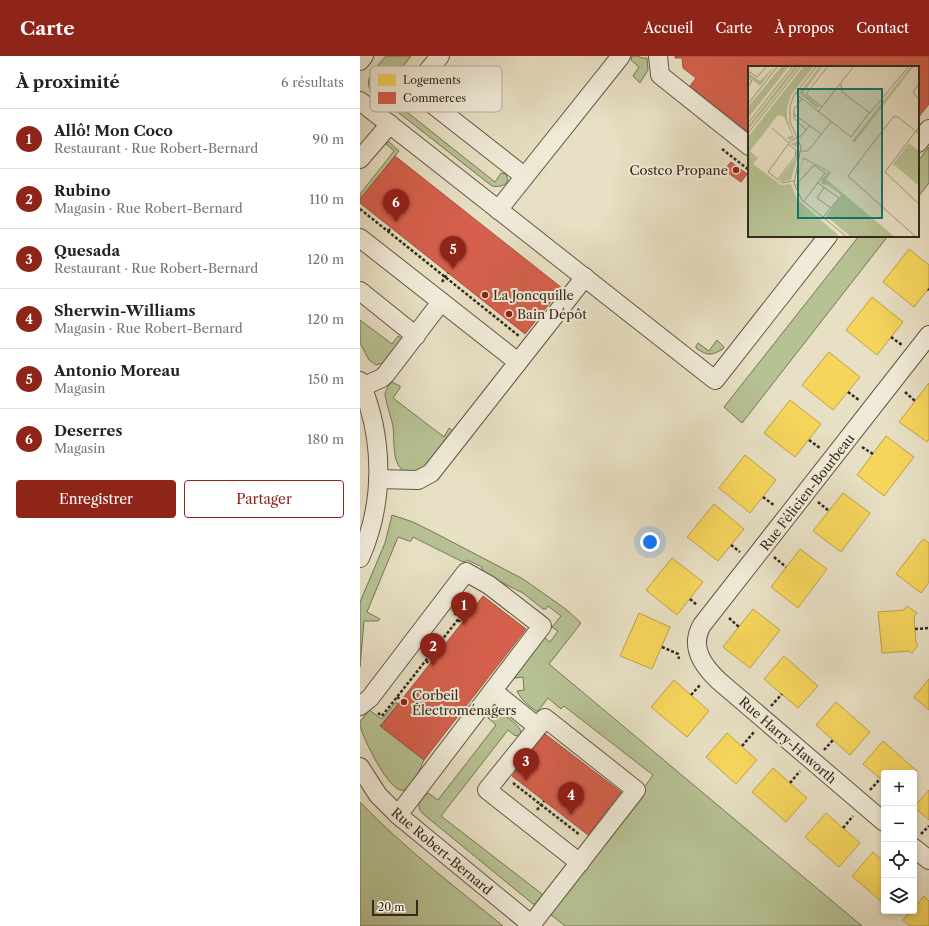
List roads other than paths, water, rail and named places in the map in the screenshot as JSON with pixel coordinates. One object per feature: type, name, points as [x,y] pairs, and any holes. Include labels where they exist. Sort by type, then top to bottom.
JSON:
[{"type":"street","points":[[360,61],[364,56]]},
{"type":"street","points":[[432,66],[440,56]]},
{"type":"street","points":[[498,210],[620,56]]},
{"type":"street","points":[[658,56],[660,75],[748,145]]},
{"type":"street","points":[[360,101],[370,109]]},
{"type":"street","points":[[374,112],[715,380],[827,237]]},
{"type":"street","points":[[441,112],[524,176]]},
{"type":"street","points":[[360,159],[390,124]]},
{"type":"street","points":[[919,142],[929,129]]},
{"type":"street","points":[[360,238],[518,362]]},
{"type":"street","points":[[378,478],[418,480],[428,476],[584,277]]},
{"type":"street","points":[[360,291],[416,336]]},
{"type":"street","points":[[360,558],[372,524],[376,506],[378,478],[376,435],[372,417],[361,385],[382,378],[441,302]]},
{"type":"street","name":"Rue Félicien-Bourbeau","points":[[698,653],[697,640],[702,625],[929,335]]},
{"type":"street","points":[[360,706],[370,698],[466,572],[489,585],[542,626],[398,815]]},
{"type":"street","name":"Rue Harry-Haworth","points":[[698,653],[707,669],[719,681],[881,819]]},
{"type":"street","points":[[493,691],[538,727]]},
{"type":"street","points":[[532,925],[580,863],[636,790],[545,718],[487,790],[580,863]]},
{"type":"street","name":"Rue Robert-Bernard","points":[[360,767],[378,795],[398,815],[532,925]]},
{"type":"street","points":[[917,850],[929,860]]},
{"type":"place","name":"Costco Propane","points":[[736,170]]},
{"type":"place","name":"Deserres","points":[[396,222]]},
{"type":"place","name":"Antonio Moreau","points":[[453,269]]},
{"type":"place","name":"La Joncquille","points":[[485,295]]},
{"type":"place","name":"Bain Dépôt","points":[[509,314]]},
{"type":"place","name":"Allô! Mon Coco","points":[[464,625]]},
{"type":"place","name":"Rubino","points":[[433,666]]},
{"type":"place","name":"Corbeil Électroménagers","points":[[404,702]]},
{"type":"place","name":"Quesada","points":[[526,781]]},
{"type":"place","name":"Sherwin-Williams","points":[[571,815]]}]
